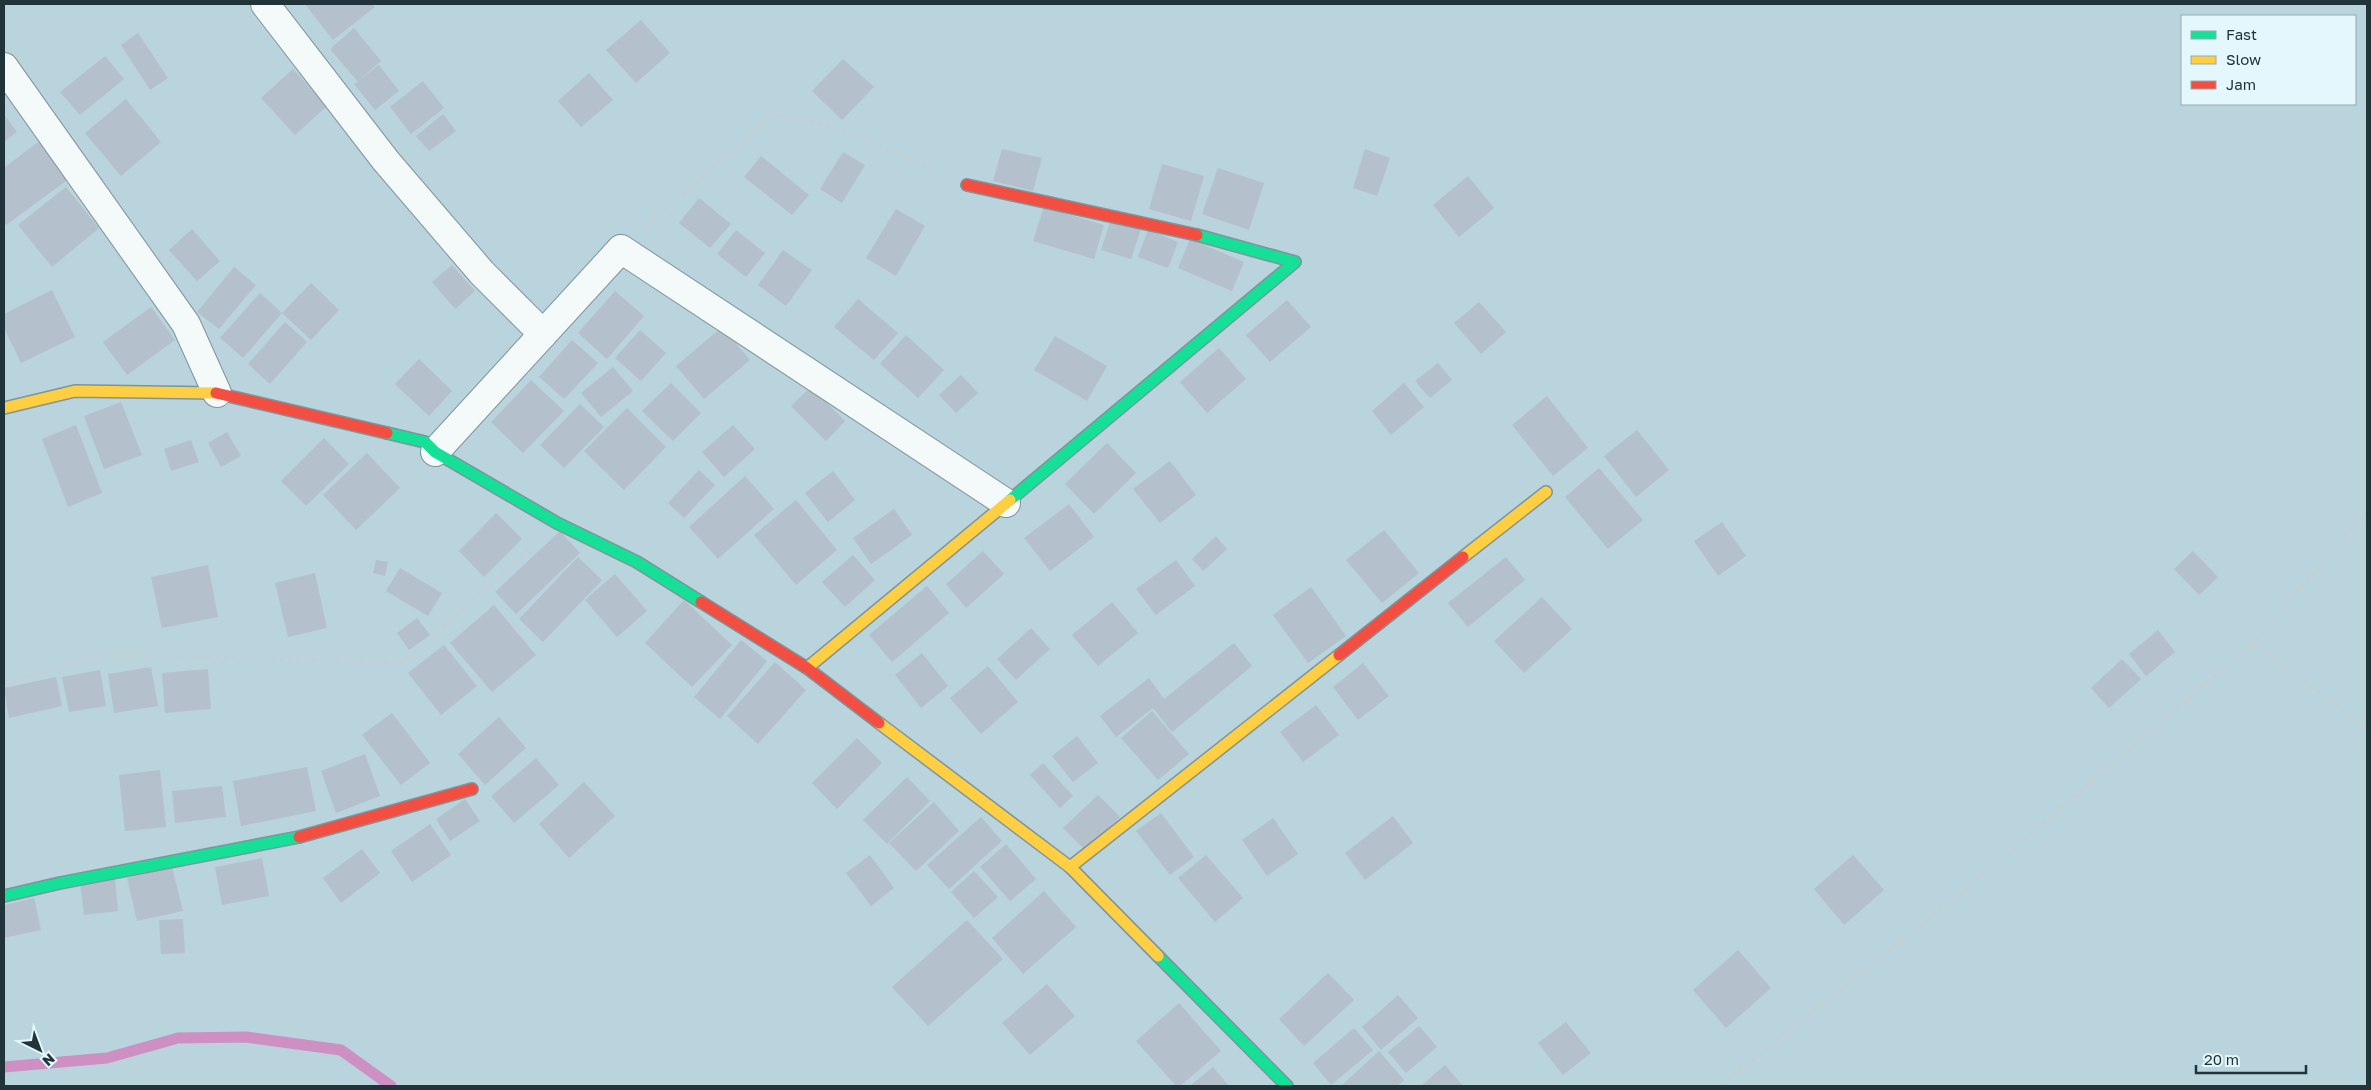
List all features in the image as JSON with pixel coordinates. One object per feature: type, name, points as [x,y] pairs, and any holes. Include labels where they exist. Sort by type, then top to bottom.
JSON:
[{"type":"street","points":[[265,4],[386,161],[482,272],[544,334]]},
{"type":"street","points":[[4,67],[186,324],[217,393]]},
{"type":"street","points":[[808,668],[1295,262],[1216,240],[967,185]]},
{"type":"street","points":[[435,452],[620,250],[1006,503]]},
{"type":"street","points":[[4,408],[75,390],[217,393],[425,442],[435,452],[557,523],[637,562],[808,668],[1070,867],[1286,1086]]},
{"type":"street","points":[[1070,867],[1546,492]]},
{"type":"street","points":[[4,896],[60,883],[289,840],[472,789]]},
{"type":"path","points":[[620,250],[772,115],[803,118],[858,136],[967,185]]},
{"type":"path","points":[[1720,1086],[1971,886],[2252,644],[2367,512]]},
{"type":"path","points":[[4,683],[104,655],[404,662],[557,523]]},
{"type":"path","points":[[2252,644],[2367,727]]},
{"type":"building","points":[[305,4],[372,4],[375,7],[333,40]]},
{"type":"building","points":[[641,20],[670,53],[636,83],[606,50]]},
{"type":"building","points":[[354,28],[381,61],[359,80],[379,65],[399,91],[375,110],[354,84],[358,82],[330,49]]},
{"type":"building","points":[[138,33],[168,78],[150,90],[121,45]]},
{"type":"building","points":[[105,56],[124,79],[80,115],[60,92]]},
{"type":"building","points":[[843,59],[874,87],[842,120],[812,91]]},
{"type":"building","points":[[293,69],[327,106],[295,135],[261,98]]},
{"type":"building","points":[[589,73],[613,100],[581,127],[558,101]]},
{"type":"building","points":[[423,81],[444,108],[411,134],[390,107]]},
{"type":"building","points":[[126,99],[161,142],[121,176],[85,133]]},
{"type":"building","points":[[4,114],[17,132],[4,142]]},
{"type":"building","points":[[443,114],[456,131],[429,151],[416,136]]},
{"type":"building","points":[[42,139],[70,178],[6,225],[4,222],[4,168]]},
{"type":"building","points":[[1002,149],[1042,158],[1033,191],[993,181]]},
{"type":"building","points":[[1365,149],[1390,158],[1377,196],[1353,188]]},
{"type":"building","points":[[843,152],[865,165],[842,203],[820,189]]},
{"type":"building","points":[[761,156],[809,195],[792,215],[744,177]]},
{"type":"building","points":[[1162,164],[1204,176],[1191,221],[1149,209]]},
{"type":"building","points":[[1218,168],[1264,183],[1249,230],[1202,214]]},
{"type":"building","points":[[1468,176],[1494,208],[1459,237],[1433,205]]},
{"type":"building","points":[[66,187],[99,228],[52,267],[18,225]]},
{"type":"building","points":[[699,198],[731,224],[710,248],[679,223]]},
{"type":"building","points":[[1044,207],[1104,225],[1094,259],[1033,241]]},
{"type":"building","points":[[896,209],[925,226],[896,276],[866,258]]},
{"type":"building","points":[[1111,219],[1141,229],[1131,259],[1101,250]]},
{"type":"building","points":[[192,229],[220,261],[197,281],[169,250]]},
{"type":"building","points":[[736,230],[765,253],[746,277],[717,254]]},
{"type":"building","points":[[1148,230],[1178,242],[1168,268],[1138,257]]},
{"type":"building","points":[[1190,239],[1244,262],[1232,291],[1178,268]]},
{"type":"building","points":[[783,250],[812,270],[786,306],[758,285]]},
{"type":"building","points":[[452,265],[475,291],[455,309],[432,282]]},
{"type":"building","points":[[234,267],[256,285],[219,329],[197,312]]},
{"type":"building","points":[[311,283],[339,310],[311,340],[282,313]]},
{"type":"building","points":[[52,290],[75,337],[21,363],[4,328],[4,314]]},
{"type":"building","points":[[615,291],[644,316],[607,359],[578,333]]},
{"type":"building","points":[[260,293],[282,313],[243,358],[220,338]]},
{"type":"building","points":[[858,299],[898,333],[874,360],[834,327]]},
{"type":"building","points":[[1287,300],[1311,327],[1270,362],[1246,335]]},
{"type":"building","points":[[1479,302],[1506,332],[1481,354],[1454,323]]},
{"type":"building","points":[[151,307],[175,340],[127,375],[103,342]]},
{"type":"building","points":[[285,322],[307,342],[270,384],[248,364]]},
{"type":"building","points":[[722,327],[750,360],[704,399],[676,366]]},
{"type":"building","points":[[640,330],[666,353],[641,381],[615,358]]},
{"type":"building","points":[[906,335],[944,370],[918,398],[880,364]]},
{"type":"building","points":[[1055,336],[1107,366],[1087,401],[1034,370]]},
{"type":"building","points":[[572,340],[598,363],[564,399],[539,377]]},
{"type":"building","points":[[1219,348],[1246,379],[1207,413],[1180,382]]},
{"type":"building","points":[[419,359],[452,391],[429,416],[395,384]]},
{"type":"building","points":[[1438,363],[1452,380],[1430,398],[1415,381]]},
{"type":"building","points":[[613,367],[633,391],[601,417],[581,393]]},
{"type":"building","points":[[961,375],[978,393],[956,413],[939,395]]},
{"type":"building","points":[[531,380],[564,411],[523,453],[491,422]]},
{"type":"building","points":[[671,383],[701,413],[673,441],[642,411]]},
{"type":"building","points":[[1404,383],[1424,407],[1391,435],[1372,411]]},
{"type":"building","points":[[811,387],[845,421],[826,441],[791,406]]},
{"type":"building","points":[[1547,396],[1588,448],[1553,476],[1512,425]]},
{"type":"building","points":[[121,402],[142,455],[104,469],[84,416]]},
{"type":"building","points":[[580,404],[604,427],[564,468],[540,445]]},
{"type":"building","points":[[627,408],[666,447],[624,490],[584,451]]},
{"type":"building","points":[[76,425],[102,493],[68,507],[42,439]]},
{"type":"building","points":[[733,425],[755,449],[724,477],[702,452]]},
{"type":"building","points":[[1637,430],[1669,470],[1636,497],[1604,456]]},
{"type":"building","points":[[227,432],[241,456],[221,467],[208,443]]},
{"type":"building","points":[[324,438],[349,464],[306,506],[281,481]]},
{"type":"building","points":[[191,440],[199,462],[171,471],[164,449]]},
{"type":"building","points":[[1107,443],[1136,473],[1094,514],[1065,484]]},
{"type":"building","points":[[367,453],[400,488],[356,530],[323,495]]},
{"type":"building","points":[[1170,461],[1196,495],[1160,523],[1133,489]]},
{"type":"building","points":[[1599,468],[1643,520],[1608,549],[1565,497]]},
{"type":"building","points":[[699,470],[715,485],[684,518],[668,503]]},
{"type":"building","points":[[833,471],[855,500],[828,522],[805,493]]},
{"type":"building","points":[[745,476],[774,509],[718,559],[689,527]]},
{"type":"building","points":[[796,500],[837,550],[796,585],[754,535]]},
{"type":"building","points":[[1069,504],[1094,537],[1050,571],[1024,538]]},
{"type":"building","points":[[894,509],[912,535],[871,564],[853,538]]},
{"type":"building","points":[[496,513],[522,539],[484,577],[459,551]]},
{"type":"building","points":[[1722,522],[1746,556],[1718,576],[1694,541]]},
{"type":"building","points":[[1384,530],[1419,573],[1382,603],[1346,560]]},
{"type":"building","points":[[560,531],[580,553],[516,614],[495,592]]},
{"type":"building","points":[[1216,536],[1227,549],[1203,571],[1192,559]]},
{"type":"building","points":[[983,551],[1004,574],[966,608],[946,584]]},
{"type":"building","points":[[2193,551],[2218,577],[2199,595],[2174,569]]},
{"type":"building","points":[[853,555],[875,580],[845,607],[822,582]]},
{"type":"building","points":[[578,557],[602,580],[543,642],[519,619]]},
{"type":"building","points":[[1506,557],[1525,580],[1468,627],[1448,603]]},
{"type":"building","points":[[376,560],[388,562],[385,576],[373,573]]},
{"type":"building","points":[[1176,560],[1195,586],[1156,615],[1136,589]]},
{"type":"building","points":[[208,565],[218,617],[162,628],[151,577]]},
{"type":"building","points":[[400,568],[442,593],[428,616],[386,591]]},
{"type":"building","points":[[315,573],[327,628],[288,637],[275,583]]},
{"type":"building","points":[[615,574],[647,611],[617,637],[585,600]]},
{"type":"building","points":[[927,586],[949,613],[892,662],[869,635]]},
{"type":"building","points":[[1311,587],[1346,636],[1308,663],[1273,615]]},
{"type":"building","points":[[1542,597],[1572,629],[1524,673],[1494,641]]},
{"type":"building","points":[[684,600],[732,645],[692,687],[645,643]]},
{"type":"building","points":[[1112,602],[1138,633],[1098,666],[1072,635]]},
{"type":"building","points":[[494,605],[536,655],[492,692],[450,643]]},
{"type":"building","points":[[417,618],[430,635],[409,650],[397,633]]},
{"type":"building","points":[[1031,628],[1050,649],[1016,680],[997,659]]},
{"type":"building","points":[[2158,630],[2175,652],[2146,676],[2129,654]]},
{"type":"building","points":[[741,640],[767,661],[720,719],[694,697]]},
{"type":"building","points":[[1234,643],[1252,666],[1172,732],[1153,708],[1116,737],[1100,716],[1149,678],[1164,699]]},
{"type":"building","points":[[444,645],[477,686],[441,715],[408,673]]},
{"type":"building","points":[[922,653],[948,686],[921,708],[895,675]]},
{"type":"building","points":[[2122,659],[2141,679],[2109,708],[2091,688]]},
{"type":"building","points":[[775,662],[806,690],[758,744],[727,716]]},
{"type":"building","points":[[1363,663],[1389,696],[1358,720],[1333,687]]},
{"type":"building","points":[[988,666],[1018,702],[981,734],[950,698]]},
{"type":"building","points":[[151,667],[158,706],[114,713],[108,674]]},
{"type":"building","points":[[208,669],[211,709],[165,713],[162,673]]},
{"type":"building","points":[[100,670],[106,706],[69,712],[62,677]]},
{"type":"building","points":[[56,677],[62,706],[9,718],[4,688]]},
{"type":"building","points":[[1316,705],[1339,735],[1303,762],[1280,732]]},
{"type":"building","points":[[1152,711],[1189,754],[1158,780],[1121,738]]},
{"type":"building","points":[[392,713],[430,763],[401,785],[362,735]]},
{"type":"building","points":[[499,717],[526,748],[485,785],[458,754]]},
{"type":"building","points":[[1077,736],[1098,763],[1073,782],[1052,756]]},
{"type":"building","points":[[857,738],[882,763],[837,809],[812,783]]},
{"type":"building","points":[[365,754],[380,796],[336,813],[321,771]]},
{"type":"building","points":[[536,758],[559,785],[514,823],[491,796]]},
{"type":"building","points":[[1043,763],[1073,796],[1060,808],[1030,775]]},
{"type":"building","points":[[307,767],[316,811],[241,826],[233,781]]},
{"type":"building","points":[[160,770],[166,827],[125,831],[119,775]]},
{"type":"building","points":[[907,777],[930,801],[887,844],[863,820]]},
{"type":"building","points":[[584,782],[615,816],[569,858],[539,824]]},
{"type":"building","points":[[222,786],[226,817],[175,823],[172,791]]},
{"type":"building","points":[[1098,795],[1120,817],[1086,851],[1063,828]]},
{"type":"building","points":[[465,799],[480,821],[450,841],[436,819]]},
{"type":"building","points":[[934,802],[959,831],[916,871],[889,843]]},
{"type":"building","points":[[1161,813],[1194,857],[1170,875],[1136,831]]},
{"type":"building","points":[[1393,816],[1413,843],[1365,880],[1345,853]]},
{"type":"building","points":[[981,817],[1002,841],[949,889],[927,865]]},
{"type":"building","points":[[1273,818],[1298,854],[1267,876],[1242,840]]},
{"type":"building","points":[[430,824],[451,855],[412,882],[391,851]]},
{"type":"building","points":[[1006,844],[1036,879],[1010,901],[980,867]]},
{"type":"building","points":[[362,849],[380,873],[341,903],[323,878]]},
{"type":"building","points":[[870,855],[894,888],[871,906],[846,873]]},
{"type":"building","points":[[1206,855],[1243,898],[1215,922],[1178,878]]},
{"type":"building","points":[[1853,855],[1884,890],[1844,925],[1814,889]]},
{"type":"building","points":[[262,858],[269,896],[222,905],[215,867]]},
{"type":"building","points":[[172,867],[183,911],[137,921],[127,878]]},
{"type":"building","points":[[974,871],[998,897],[974,918],[951,892]]},
{"type":"building","points":[[115,878],[118,911],[84,915],[80,881]]},
{"type":"building","points":[[1044,891],[1076,927],[1023,974],[992,938]]},
{"type":"building","points":[[34,898],[41,930],[4,938],[4,905]]},
{"type":"building","points":[[183,919],[185,953],[161,954],[159,920]]},
{"type":"building","points":[[967,920],[1003,959],[928,1026],[892,987]]},
{"type":"building","points":[[1738,950],[1771,988],[1726,1028],[1693,990]]},
{"type":"building","points":[[1328,973],[1354,1000],[1304,1046],[1279,1019]]},
{"type":"building","points":[[1047,984],[1075,1016],[1030,1055],[1002,1023]]},
{"type":"building","points":[[1398,995],[1418,1018],[1381,1050],[1362,1027]]},
{"type":"building","points":[[1179,1003],[1221,1051],[1180,1086],[1176,1086],[1136,1041]]},
{"type":"building","points":[[1566,1022],[1591,1053],[1563,1075],[1538,1043]]},
{"type":"building","points":[[1419,1026],[1437,1047],[1406,1073],[1388,1052]]},
{"type":"building","points":[[1354,1028],[1373,1050],[1331,1085],[1313,1063]]},
{"type":"building","points":[[1379,1051],[1404,1080],[1397,1086],[1341,1086]]},
{"type":"building","points":[[1445,1065],[1463,1086],[1421,1086]]},
{"type":"building","points":[[1213,1067],[1229,1086],[1190,1086]]},
{"type":"waterway","points":[[4,1067],[107,1058],[178,1038],[246,1037],[341,1050],[391,1086]]},
{"type":"traffic: fast","points":[[1010,500],[1295,262],[1197,235]]},
{"type":"traffic: fast","points":[[387,433],[425,442],[435,452],[557,523],[637,562],[701,602]]},
{"type":"traffic: fast","points":[[4,896],[60,883],[299,837]]},
{"type":"traffic: fast","points":[[1158,956],[1287,1086]]},
{"type":"traffic: slow","points":[[4,408],[75,391],[216,393]]},
{"type":"traffic: slow","points":[[1463,557],[1546,492]]},
{"type":"traffic: slow","points":[[807,668],[1010,500]]},
{"type":"traffic: slow","points":[[1070,867],[1339,655]]},
{"type":"traffic: slow","points":[[879,723],[1070,867],[1158,956]]},
{"type":"traffic: jam","points":[[967,185],[1197,235]]},
{"type":"traffic: jam","points":[[216,393],[387,433]]},
{"type":"traffic: jam","points":[[1339,655],[1463,557]]},
{"type":"traffic: jam","points":[[701,602],[807,668],[879,723]]},
{"type":"traffic: jam","points":[[299,837],[472,789]]}]
